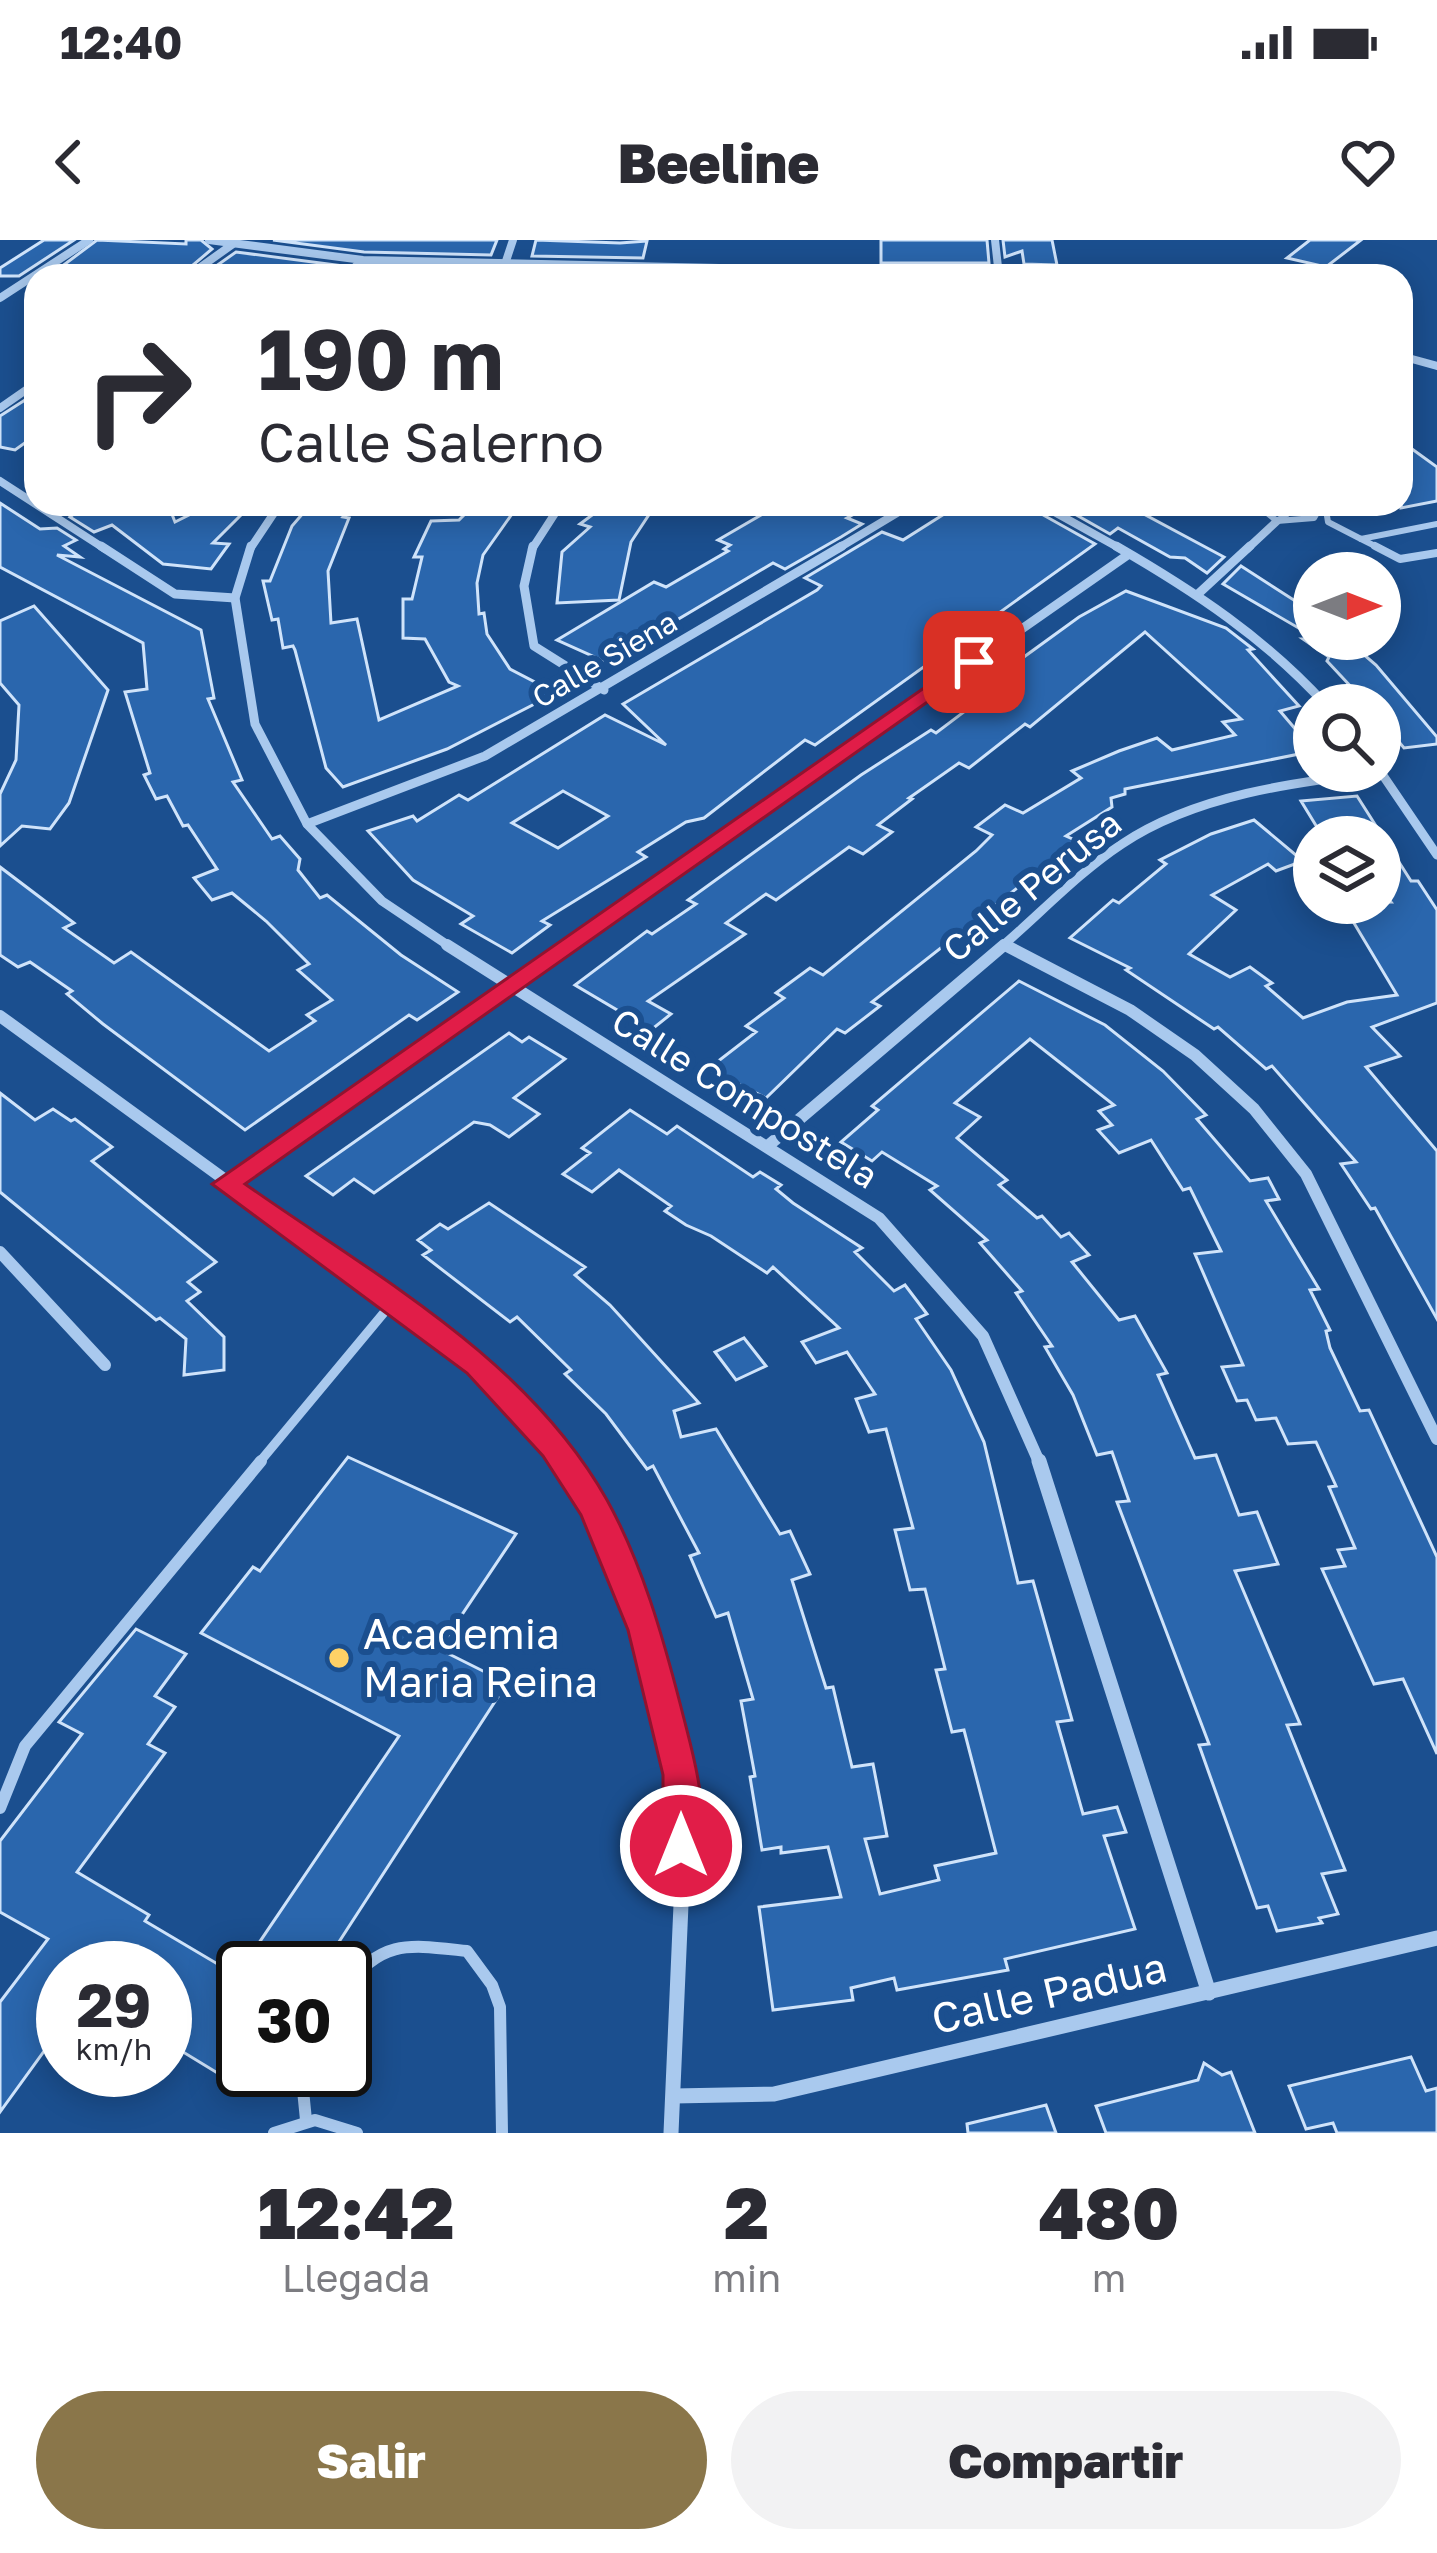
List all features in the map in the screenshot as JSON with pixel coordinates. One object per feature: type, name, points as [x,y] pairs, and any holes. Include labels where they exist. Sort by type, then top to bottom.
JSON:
[{"type":"street","points":[[52,264],[89,240]]},
{"type":"street","points":[[209,240],[363,260],[546,264]]},
{"type":"street","points":[[505,263],[513,240]]},
{"type":"street","points":[[205,264],[234,244]]},
{"type":"street","points":[[358,264],[363,260]]},
{"type":"street","points":[[60,516],[176,594],[235,598],[252,541],[271,516]]},
{"type":"street","points":[[551,516],[536,534],[519,584],[534,646],[604,690]]},
{"type":"street","name":"Calle Siena","points":[[307,824],[485,756],[892,516]]},
{"type":"street","points":[[1061,516],[1198,594],[1295,666],[1309,684]]},
{"type":"street","points":[[1198,594],[1277,521]]},
{"type":"street","points":[[226,1184],[1129,554]]},
{"type":"street","name":"Calle Compostela","points":[[235,598],[255,724],[307,824],[382,901],[878,1218],[983,1336],[1036,1451],[1209,1993]]},
{"type":"street","name":"Calle Perusa","points":[[770,1145],[1122,844],[1180,814],[1293,782]]},
{"type":"street","points":[[1394,792],[1437,855]]},
{"type":"street","points":[[1004,944],[1130,1010],[1195,1055],[1254,1109],[1306,1174],[1437,1439]]},
{"type":"street","points":[[0,1016],[478,1364],[554,1447],[595,1509],[644,1630],[681,1775],[671,2133]]},
{"type":"street","points":[[0,1252],[105,1365]]},
{"type":"street","name":"Calle Padua","points":[[674,2096],[773,2094],[1437,1938]]},
{"type":"lane","points":[[1271,516],[1277,521],[1315,516]]},
{"type":"lane","points":[[1325,516],[1328,522],[1400,560],[1437,553]]},
{"type":"lane","points":[[1360,538],[1437,524]]},
{"type":"lane","points":[[0,1808],[25,1746],[392,1303]]},
{"type":"lane","points":[[372,1956],[402,1945],[467,1951],[496,1991],[501,2048],[497,2112],[502,2133]]},
{"type":"lane","points":[[304,2097],[306,2120]]},
{"type":"lane","points":[[274,2133],[306,2120],[345,2125],[356,2133]]},
{"type":"building","points":[[44,240],[74,240],[37,264],[24,264],[19,276],[0,276],[0,268]]},
{"type":"building","points":[[97,240],[186,244],[186,240],[201,240],[212,249],[194,264],[65,264]]},
{"type":"building","points":[[273,240],[497,240],[491,255],[364,252]]},
{"type":"building","points":[[536,240],[647,241],[643,258],[532,256]]},
{"type":"building","points":[[881,240],[987,240],[989,263],[881,263]]},
{"type":"building","points":[[1003,240],[1052,240],[1057,264],[1024,264],[1022,251],[1005,257]]},
{"type":"building","points":[[1310,240],[1361,240],[1330,264],[1287,258]]},
{"type":"building","points":[[236,252],[328,264],[219,264]]},
{"type":"building","points":[[24,401],[24,444],[15,450],[0,447],[0,416]]},
{"type":"building","points":[[1413,450],[1437,467],[1437,501],[1413,506]]},
{"type":"building","points":[[0,503],[40,529],[57,528],[76,540],[64,546],[80,557],[57,555],[201,630],[214,698],[208,699],[242,780],[233,782],[272,839],[280,836],[300,859],[298,870],[320,898],[327,895],[401,955],[458,992],[417,1020],[409,1015],[245,1130],[103,1024],[67,994],[72,991],[30,962],[18,967],[0,955],[0,867],[74,923],[64,928],[114,963],[131,952],[269,1051],[315,1021],[307,1015],[332,1000],[298,970],[309,964],[266,921],[232,893],[212,900],[194,878],[217,869],[188,825],[183,826],[167,796],[156,799],[144,775],[150,773],[125,692],[147,689],[143,643],[0,567]]},
{"type":"building","points":[[173,516],[175,522],[187,516],[240,516],[213,543],[229,544],[211,569],[163,564],[112,525],[94,532],[70,517]]},
{"type":"building","points":[[301,516],[349,518],[328,571],[331,623],[357,619],[379,720],[458,686],[449,682],[425,639],[403,638],[403,599],[412,599],[422,557],[414,557],[431,521],[511,516],[483,555],[477,583],[479,614],[484,613],[487,634],[510,669],[556,693],[447,749],[343,787],[326,768],[295,650],[293,646],[283,648],[263,581],[270,581]]},
{"type":"building","points":[[591,516],[648,516],[631,542],[619,600],[557,603],[562,552],[590,527],[580,524]]},
{"type":"building","points":[[759,516],[851,516],[847,518],[862,524],[785,569],[773,563],[606,662],[557,640],[654,582],[666,587],[728,551],[724,549],[730,545],[718,540]]},
{"type":"building","points":[[941,516],[1045,516],[1095,544],[815,745],[805,740],[704,818],[686,822],[638,852],[646,857],[542,921],[550,925],[512,953],[461,924],[473,916],[413,880],[368,831],[413,816],[417,821],[459,795],[468,800],[605,715],[666,745],[623,704],[817,590],[821,586],[805,578],[882,532],[903,540]],"holes":[[[563,791],[608,816],[558,848],[512,823]]]},
{"type":"building","points":[[1078,516],[1147,516],[1224,557],[1207,573],[1118,528],[1110,534]]},
{"type":"building","points":[[1241,566],[1293,599],[1293,625],[1223,584]]},
{"type":"building","points":[[1126,591],[1226,628],[1253,649],[1248,650],[1293,699],[1293,708],[1280,711],[1293,726],[1293,755],[1125,789],[1125,794],[1111,798],[1112,807],[1066,836],[1077,841],[872,1002],[880,1006],[845,1033],[837,1029],[766,1098],[708,1069],[756,1032],[746,1026],[784,998],[776,993],[810,968],[823,975],[992,835],[976,827],[1005,805],[1023,813],[1081,778],[1072,771],[1119,751],[1157,738],[1172,750],[1235,735],[1223,722],[1241,719],[1145,632],[1030,727],[1025,724],[969,768],[959,763],[909,798],[878,825],[892,832],[863,854],[849,847],[776,900],[766,894],[726,923],[745,934],[648,1001],[671,1014],[651,1030],[575,985],[647,931],[652,934],[696,904],[688,900],[861,775],[931,730],[936,733],[997,687],[992,685],[1022,664],[1017,662],[1079,617]]},
{"type":"building","points":[[34,606],[108,690],[69,803],[50,829],[22,826],[0,846],[0,794],[16,760],[19,705],[0,683],[0,621]]},
{"type":"building","points":[[1370,660],[1392,684],[1348,684],[1327,661]]},
{"type":"building","points":[[1401,695],[1437,737],[1437,744],[1404,748]]},
{"type":"building","points":[[1357,796],[1370,816],[1310,816],[1301,801]]},
{"type":"building","points":[[1254,820],[1293,853],[1293,865],[1276,871],[1268,864],[1212,895],[1236,910],[1189,954],[1230,977],[1250,967],[1272,983],[1266,986],[1303,1018],[1347,1002],[1397,995],[1355,924],[1401,924],[1401,865],[1437,910],[1437,1003],[1372,1027],[1400,1056],[1366,1067],[1437,1151],[1437,1319],[1375,1208],[1371,1209],[1341,1164],[1356,1162],[1272,1066],[1266,1069],[1218,1027],[1214,1029],[1126,970],[1130,968],[1070,938],[1113,900],[1119,903],[1166,864],[1160,860],[1211,834]]},
{"type":"building","points":[[1019,981],[1105,1025],[1163,1071],[1206,1115],[1197,1119],[1250,1181],[1268,1178],[1279,1199],[1266,1201],[1319,1289],[1310,1290],[1330,1330],[1326,1331],[1330,1348],[1360,1411],[1369,1410],[1437,1557],[1437,1754],[1403,1679],[1374,1684],[1322,1569],[1345,1566],[1338,1550],[1355,1548],[1316,1442],[1288,1444],[1276,1418],[1256,1420],[1247,1400],[1237,1401],[1222,1367],[1243,1365],[1195,1254],[1221,1251],[1190,1188],[1183,1190],[1151,1140],[1119,1153],[1098,1130],[1112,1125],[1099,1111],[1114,1105],[1030,1039],[955,1103],[980,1117],[957,1138],[1007,1180],[999,1185],[1037,1218],[1042,1216],[1061,1237],[1069,1233],[1089,1255],[1072,1262],[1119,1320],[1135,1316],[1167,1373],[1158,1375],[1195,1458],[1216,1455],[1239,1515],[1257,1512],[1278,1564],[1235,1571],[1300,1724],[1287,1725],[1345,1870],[1322,1874],[1338,1914],[1319,1918],[1322,1923],[1277,1931],[1268,1906],[1257,1908],[1199,1745],[1209,1744],[1117,1502],[1129,1501],[1112,1452],[1097,1455],[1073,1395],[1045,1347],[1052,1346],[1016,1293],[1022,1291],[980,1243],[987,1240],[930,1190],[937,1186],[882,1152],[872,1161],[841,1142],[878,1110],[872,1106]]},
{"type":"building","points":[[509,1033],[522,1042],[529,1037],[565,1059],[514,1098],[539,1114],[509,1137],[474,1122],[374,1193],[354,1179],[333,1195],[306,1176]]},
{"type":"building","points":[[0,1093],[35,1120],[53,1109],[75,1119],[112,1147],[92,1161],[216,1262],[188,1282],[200,1292],[187,1301],[224,1337],[224,1370],[184,1375],[186,1339],[160,1318],[156,1320],[0,1192]]},
{"type":"building","points":[[630,1110],[667,1134],[677,1126],[753,1177],[760,1172],[781,1185],[776,1189],[793,1203],[862,1248],[855,1252],[894,1291],[905,1285],[927,1314],[916,1319],[951,1370],[984,1442],[1018,1583],[1033,1581],[1072,1720],[1057,1722],[1083,1814],[1117,1807],[1126,1832],[1104,1836],[1135,1929],[1005,1959],[1008,1970],[897,1990],[894,1978],[851,1988],[853,2000],[773,2010],[759,1907],[841,1897],[828,1847],[781,1853],[781,1847],[762,1850],[741,1701],[753,1699],[728,1613],[716,1617],[690,1556],[699,1553],[653,1466],[647,1469],[606,1414],[565,1374],[571,1370],[517,1317],[510,1322],[423,1255],[431,1250],[418,1240],[440,1224],[448,1229],[489,1203],[585,1267],[575,1275],[610,1305],[699,1403],[674,1411],[681,1437],[716,1429],[780,1534],[790,1531],[810,1574],[792,1580],[826,1688],[833,1687],[852,1767],[873,1764],[887,1836],[865,1839],[880,1894],[939,1880],[935,1866],[996,1853],[964,1730],[952,1732],[936,1670],[945,1669],[925,1589],[910,1590],[895,1530],[913,1528],[886,1429],[869,1432],[856,1399],[875,1394],[847,1352],[816,1363],[802,1342],[839,1328],[773,1267],[767,1273],[686,1225],[665,1211],[671,1206],[619,1170],[592,1192],[563,1174],[590,1153],[582,1148]]},
{"type":"building","points":[[744,1338],[766,1366],[736,1380],[715,1352]]},
{"type":"building","points":[[348,1457],[516,1534],[439,1649],[507,1683],[340,1941],[260,1941],[399,1736],[201,1633],[253,1567],[260,1571]]},
{"type":"building","points":[[136,1629],[186,1654],[155,1696],[175,1707],[148,1744],[165,1753],[77,1872],[149,1915],[145,1921],[179,1941],[46,1941],[0,1912],[0,1841],[82,1734],[59,1722]]},
{"type":"building","points":[[192,1949],[216,1963],[216,2072],[192,2057]]},
{"type":"building","points":[[36,1955],[36,2062],[0,2112],[0,2002]]},
{"type":"building","points":[[1411,2057],[1426,2091],[1437,2088],[1437,2133],[1337,2133],[1333,2123],[1306,2129],[1289,2086]]},
{"type":"building","points":[[1204,2063],[1222,2075],[1231,2072],[1255,2133],[1106,2133],[1096,2106],[1198,2080]]},
{"type":"building","points":[[1046,2105],[1056,2133],[968,2133],[967,2124]]},
{"type":"place","name":"Academia Maria Reina","points":[[339,1658]]},
{"type":"route","points":[[681,1846],[681,1775],[644,1630],[595,1509],[554,1447],[478,1364],[226,1184],[974,662]]}]
